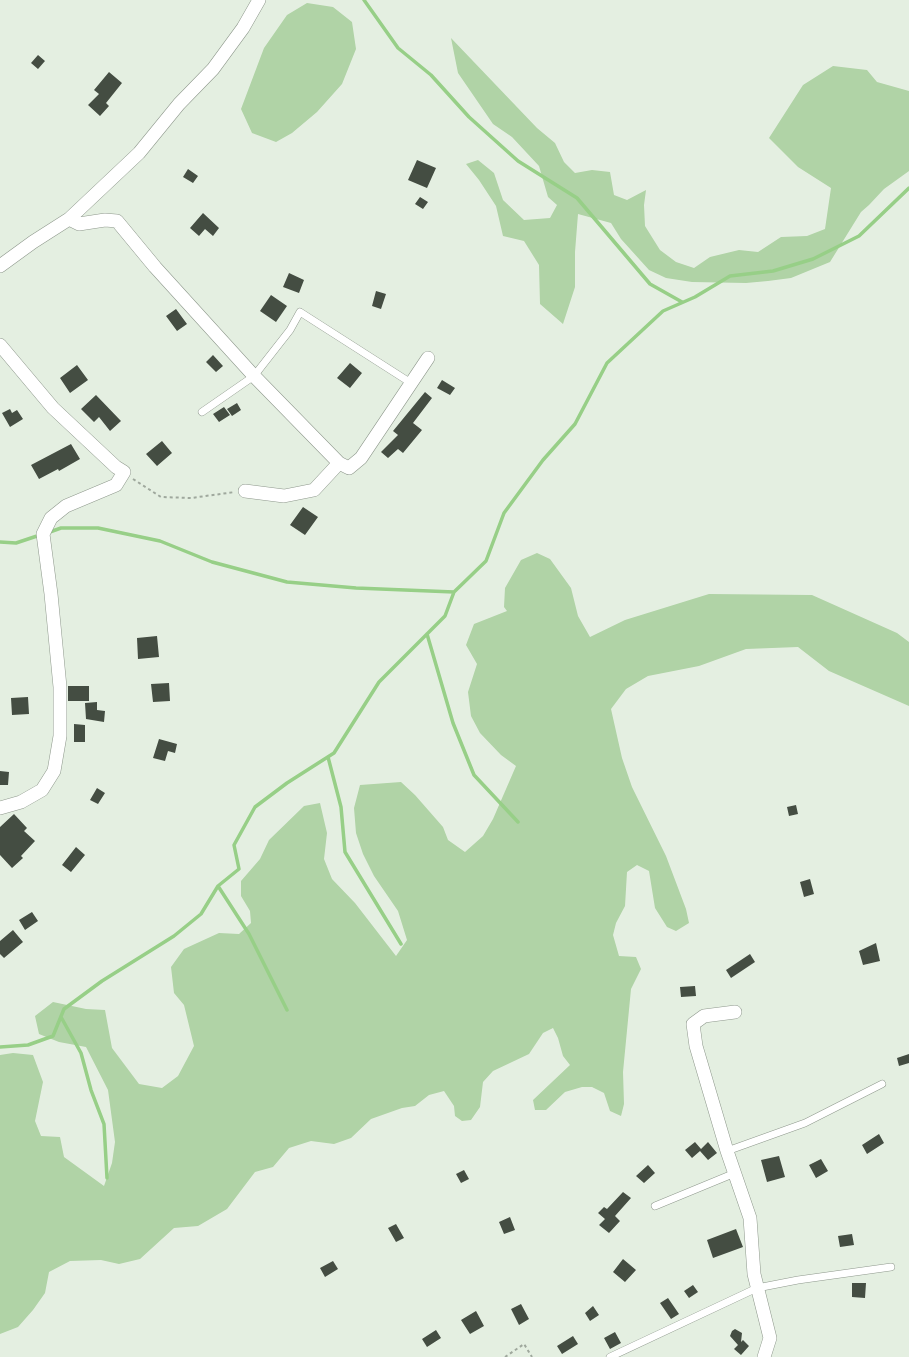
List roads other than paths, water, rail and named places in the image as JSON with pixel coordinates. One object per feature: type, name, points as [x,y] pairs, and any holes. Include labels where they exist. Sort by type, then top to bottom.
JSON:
[{"type":"street","points":[[0,266],[33,242],[69,219],[139,153],[179,104],[213,69],[243,28],[259,0]]},
{"type":"street","points":[[69,219],[79,224],[104,220],[117,221],[155,268],[254,376],[339,463],[349,468],[361,458],[428,358]]},
{"type":"street","points":[[0,345],[53,408],[116,467],[124,472],[116,485],[66,506],[51,518],[43,534],[52,594],[60,687],[60,736],[54,771],[42,790],[21,802],[0,808]]},
{"type":"street","points":[[245,491],[284,496],[314,490],[339,463]]},
{"type":"street","points":[[735,1012],[704,1016],[693,1024],[696,1046],[727,1151],[750,1218],[754,1274],[770,1338],[764,1357]]},
{"type":"lane","points":[[202,412],[254,376],[290,330],[300,312],[411,382]]},
{"type":"lane","points":[[727,1151],[804,1123],[882,1084]]},
{"type":"lane","points":[[655,1206],[735,1173]]},
{"type":"lane","points":[[610,1357],[757,1288],[798,1280],[890,1267]]},
{"type":"waterway","points":[[364,0],[398,48],[431,75],[469,117],[518,161],[577,198],[650,284],[682,302]]},
{"type":"waterway","points":[[0,1047],[28,1045],[53,1036],[64,1009],[102,981],[174,936],[201,914],[218,886],[239,869],[234,845],[255,807],[287,783],[334,753],[379,682],[445,616],[454,592],[486,561],[504,513],[543,460],[575,424],[607,363],[663,311],[695,297],[730,276],[773,271],[813,259],[859,236],[909,188]]},
{"type":"waterway","points":[[47,533],[61,528],[98,528],[160,541],[212,562],[287,582],[356,588],[454,592]]},
{"type":"waterway","points":[[0,542],[16,543],[40,535]]},
{"type":"waterway","points":[[427,634],[453,723],[474,775],[518,822]]},
{"type":"waterway","points":[[328,757],[341,807],[345,852],[401,944]]},
{"type":"waterway","points":[[218,886],[249,934],[287,1010]]},
{"type":"waterway","points":[[61,1017],[81,1053],[91,1090],[104,1124],[107,1178]]}]
